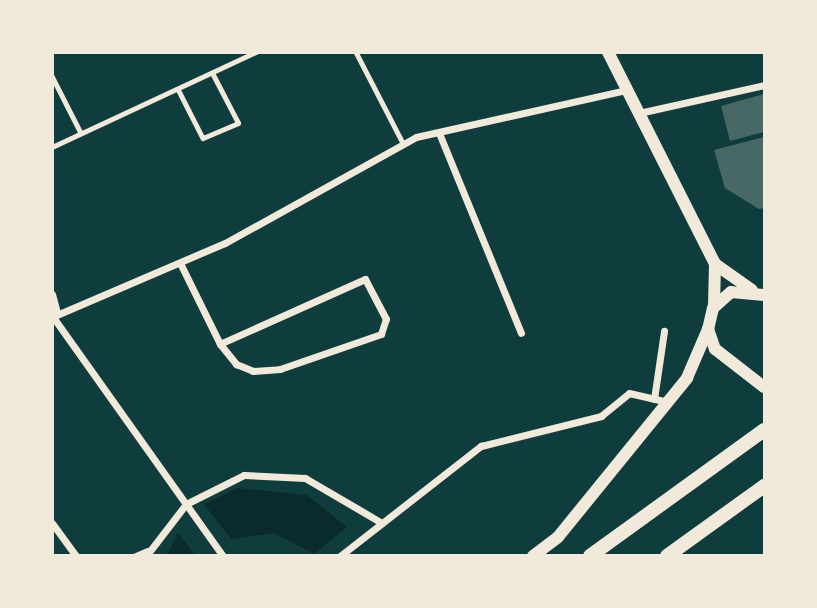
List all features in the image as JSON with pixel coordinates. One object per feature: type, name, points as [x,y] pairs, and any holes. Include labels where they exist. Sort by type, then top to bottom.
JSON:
[{"type":"highway","points":[[590,555],[764,430]]},
{"type":"highway","points":[[667,555],[765,486]]},
{"type":"main road","points":[[533,555],[558,537],[687,378],[708,329],[713,307],[715,264],[608,52]]},
{"type":"main road","points":[[715,264],[760,292]]},
{"type":"main road","points":[[713,307],[731,292],[760,292]]},
{"type":"main road","points":[[708,329],[715,349],[765,387]]},
{"type":"street","points":[[639,113],[765,85]]},
{"type":"street","points":[[54,316],[180,263],[403,143],[627,90]]},
{"type":"street","points":[[439,133],[521,333]]},
{"type":"street","points":[[180,263],[220,344],[236,364],[280,369],[381,334],[386,319],[365,279],[220,344]]},
{"type":"street","points":[[52,295],[54,316],[223,555]]},
{"type":"street","points":[[654,399],[664,331]]},
{"type":"street","points":[[340,555],[481,446],[601,416],[629,393],[668,402]]},
{"type":"street","points":[[136,555],[146,553],[186,504],[244,475],[306,478],[382,523]]},
{"type":"street","points":[[52,523],[76,555]]},
{"type":"lane","points":[[52,147],[256,52]]},
{"type":"lane","points":[[356,52],[403,143]]},
{"type":"lane","points":[[178,89],[203,138],[238,123],[212,73]]},
{"type":"lane","points":[[52,76],[81,133]]},
{"type":"water","points":[[238,488],[307,495],[347,527],[314,554],[274,533],[231,539],[204,504]]},
{"type":"water","points":[[178,533],[195,555],[167,555]]},
{"type":"building","points":[[764,94],[764,132],[730,141],[721,106]]},
{"type":"building","points":[[764,137],[764,208],[759,209],[725,188],[714,150]]}]
